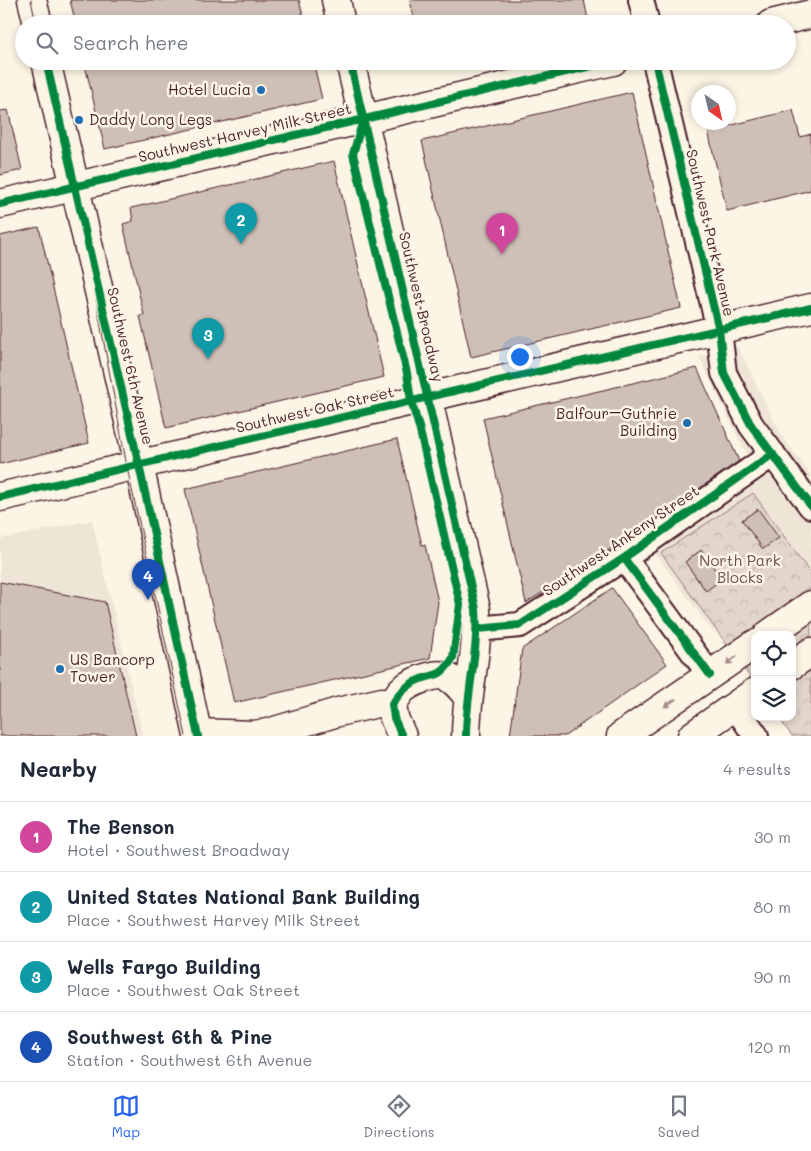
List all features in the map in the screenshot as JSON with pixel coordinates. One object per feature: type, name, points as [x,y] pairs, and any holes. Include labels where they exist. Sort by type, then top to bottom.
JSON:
[{"type":"street","points":[[32,0],[36,15]]},
{"type":"street","points":[[336,0],[339,15]]},
{"type":"street","points":[[641,0],[645,15]]},
{"type":"street","points":[[796,18],[811,15]]},
{"type":"street","name":"Southwest 6th Avenue","points":[[48,70],[139,465],[144,495],[198,734]]},
{"type":"street","name":"Southwest Broadway","points":[[352,70],[476,609],[477,629],[463,722]]},
{"type":"street","name":"Southwest Harvey Milk Street","points":[[0,204],[575,70]]},
{"type":"street","name":"Southwest Park Avenue","points":[[657,70],[719,330],[724,373],[752,425],[811,506]]},
{"type":"street","name":"Southwest Oak Street","points":[[0,497],[811,308]]},
{"type":"street","name":"Southwest Ankeny Street","points":[[477,629],[520,625],[624,558],[773,454]]},
{"type":"street","points":[[624,558],[710,675]]},
{"type":"street","points":[[774,631],[811,605]]},
{"type":"street","points":[[621,736],[751,647]]},
{"type":"street","points":[[796,662],[811,652]]},
{"type":"street","points":[[403,735],[394,718],[392,704],[402,691],[416,681],[439,675],[458,685],[463,722]]},
{"type":"street","points":[[692,736],[745,699],[756,736]]},
{"type":"street","points":[[198,734],[253,735],[372,704],[382,702],[392,704]]},
{"type":"shaded area","points":[[738,347],[782,436],[811,475],[811,563],[713,632],[643,537],[747,462],[746,454],[699,357]]},
{"type":"shaded area","name":"US Bancorp Tower","points":[[92,520],[143,736],[0,736],[0,539]]},
{"type":"green space","name":"North Park Blocks","points":[[753,493],[811,574],[811,736],[792,736],[781,721],[796,721],[796,631],[751,631],[751,678],[661,553]]},
{"type":"building","points":[[70,0],[299,0],[303,15],[74,15]]},
{"type":"building","points":[[410,0],[584,0],[587,15],[413,15]]},
{"type":"building","points":[[86,70],[315,70],[322,99],[105,149]]},
{"type":"building","points":[[632,92],[681,308],[471,357],[422,141]]},
{"type":"building","points":[[8,110],[22,170],[0,175],[0,111]]},
{"type":"building","points":[[793,110],[800,137],[811,134],[811,190],[727,211],[708,131],[736,130],[736,124]]},
{"type":"building","points":[[334,161],[384,377],[166,428],[140,316],[144,315],[123,224],[133,221],[131,208]]},
{"type":"building","points":[[39,227],[89,443],[0,464],[0,236]]},
{"type":"building","points":[[697,368],[739,461],[643,528],[526,603],[483,418]]},
{"type":"building","points":[[397,439],[422,545],[425,545],[438,602],[430,658],[234,703],[185,489]]},
{"type":"building","points":[[758,509],[779,538],[763,549],[742,520]]},
{"type":"building","points":[[701,550],[722,579],[706,591],[685,562]]},
{"type":"building","name":"US Bancorp Tower","points":[[0,582],[105,602],[136,736],[0,736]]},
{"type":"building","points":[[612,588],[667,664],[565,736],[510,736],[522,649]]},
{"type":"tram line","points":[[31,0],[34,15]]},
{"type":"tram line","points":[[47,70],[80,214],[127,467],[186,736]]},
{"type":"cycle path","points":[[48,70],[139,465],[198,736]]},
{"type":"cycle path","points":[[352,70],[476,609],[476,641],[466,736]]},
{"type":"cycle path","points":[[0,204],[574,70]]},
{"type":"cycle path","points":[[657,70],[719,330],[724,373],[751,425],[811,506]]},
{"type":"cycle path","points":[[363,120],[353,154],[407,373],[411,401],[419,427],[460,604],[453,658],[440,673],[410,684],[392,704],[394,718],[402,736]]},
{"type":"cycle path","points":[[0,497],[811,308]]},
{"type":"cycle path","points":[[477,629],[520,625],[624,558],[773,454]]},
{"type":"cycle path","points":[[624,558],[710,675]]},
{"type":"place","name":"Hotel Lucia","points":[[261,90]]},
{"type":"place","name":"Daddy Long Legs","points":[[79,120]]},
{"type":"place","name":"United States National Bank Building","points":[[241,244]]},
{"type":"place","name":"The Benson","points":[[502,254]]},
{"type":"place","name":"Wells Fargo Building","points":[[208,359]]},
{"type":"place","name":"Balfour–Guthrie Building","points":[[687,423]]},
{"type":"place","name":"Southwest 6th & Pine","points":[[148,600]]},
{"type":"place","name":"US Bancorp Tower","points":[[60,669]]}]
